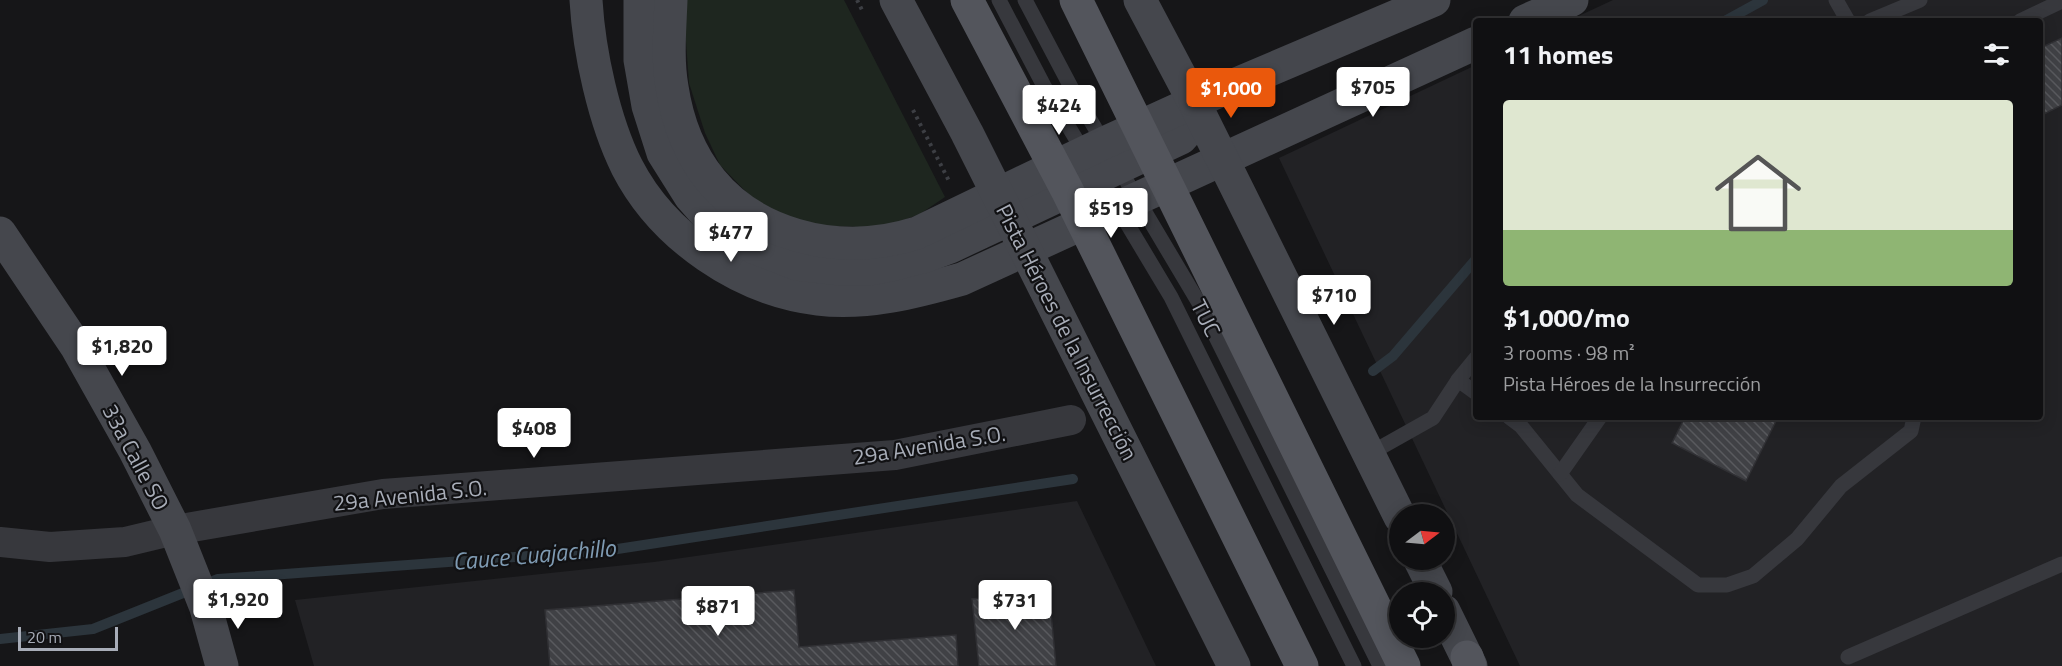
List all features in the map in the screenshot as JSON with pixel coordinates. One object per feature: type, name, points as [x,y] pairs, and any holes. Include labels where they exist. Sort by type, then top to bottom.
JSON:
[{"type":"main road","points":[[586,0],[601,90],[618,145],[628,168],[657,211],[688,242],[720,264],[748,279],[783,293],[820,299],[855,300],[930,288],[962,279],[1473,44]]},
{"type":"main road","points":[[640,0],[640,60],[648,106],[663,153],[690,196],[705,213],[730,234],[755,248],[797,264],[840,269],[870,269],[926,256],[950,247],[1004,206]]},
{"type":"main road","points":[[671,0],[669,34],[672,86],[679,117],[691,149],[712,183],[730,202],[783,232],[814,241],[846,245],[894,240],[1004,206],[1145,139],[1194,102],[1434,0]]},
{"type":"main road","name":"Pista Héroes de la Insurrección","points":[[896,0],[1004,206],[1234,666]]},
{"type":"main road","points":[[967,0],[1084,223],[1302,666]]},
{"type":"main road","points":[[1076,0],[1404,666]]},
{"type":"main road","points":[[1140,0],[1194,102],[1235,152],[1369,454],[1394,504]]},
{"type":"main road","points":[[1532,18],[1572,0]]},
{"type":"main road","name":"33a Calle SO","points":[[0,233],[76,346],[135,451],[179,542],[206,608],[222,666]]},
{"type":"main road","points":[[1455,634],[1469,663]]},
{"type":"street","name":"29a Avenida S.O.","points":[[0,542],[50,548],[125,542],[179,542],[382,494],[895,455],[1071,420]]},
{"type":"lane","name":"TUC","points":[[999,0],[1044,86],[1101,159],[1127,203],[1199,303],[1380,666]]},
{"type":"lane","name":"TUC","points":[[1025,0],[1073,91],[1101,159],[1127,203],[1171,297],[1354,666]]},
{"type":"lane","points":[[1877,18],[1920,0]]},
{"type":"lane","points":[[2026,18],[2062,1]]},
{"type":"lane","points":[[1837,2],[1846,18]]},
{"type":"lane","points":[[1369,454],[1433,418],[1473,362]]},
{"type":"lane","points":[[1458,380],[1473,391]]},
{"type":"lane","points":[[1560,474],[1598,420]]},
{"type":"lane","points":[[1525,422],[1577,495],[1698,585],[1727,585],[1753,576],[1797,540],[1841,486],[1911,430],[1913,420]]},
{"type":"lane","points":[[1848,657],[2062,564]]},
{"type":"shaded area","points":[[686,0],[844,0],[945,197],[920,214],[893,224],[860,227],[810,225],[775,212],[753,199],[720,165],[705,133],[689,83],[685,28]]},
{"type":"shaded area","points":[[1613,0],[2062,0],[2062,666],[1520,666],[1455,529],[1455,504],[1443,504],[1279,158],[1473,66],[1473,420],[2043,420],[2043,18],[1574,18]]},
{"type":"shaded area","points":[[1077,501],[1156,666],[314,666],[295,600],[654,562]]},
{"type":"building","points":[[2062,38],[2062,105],[2043,114],[2043,47]]},
{"type":"building","points":[[1684,420],[1776,420],[1746,481],[1672,443]]},
{"type":"building","points":[[794,590],[799,647],[956,635],[958,666],[550,666],[545,610]]},
{"type":"building","points":[[1049,592],[1056,666],[979,666],[972,599]]},
{"type":"waterway","name":"Cauce Cuajachillo","points":[[1730,18],[1763,0]]},
{"type":"waterway","name":"Cauce Cuajachillo","points":[[1373,371],[1393,356],[1473,263]]},
{"type":"waterway","name":"Cauce Cuajachillo","points":[[0,639],[93,629],[218,579],[611,550],[1073,479]]}]
